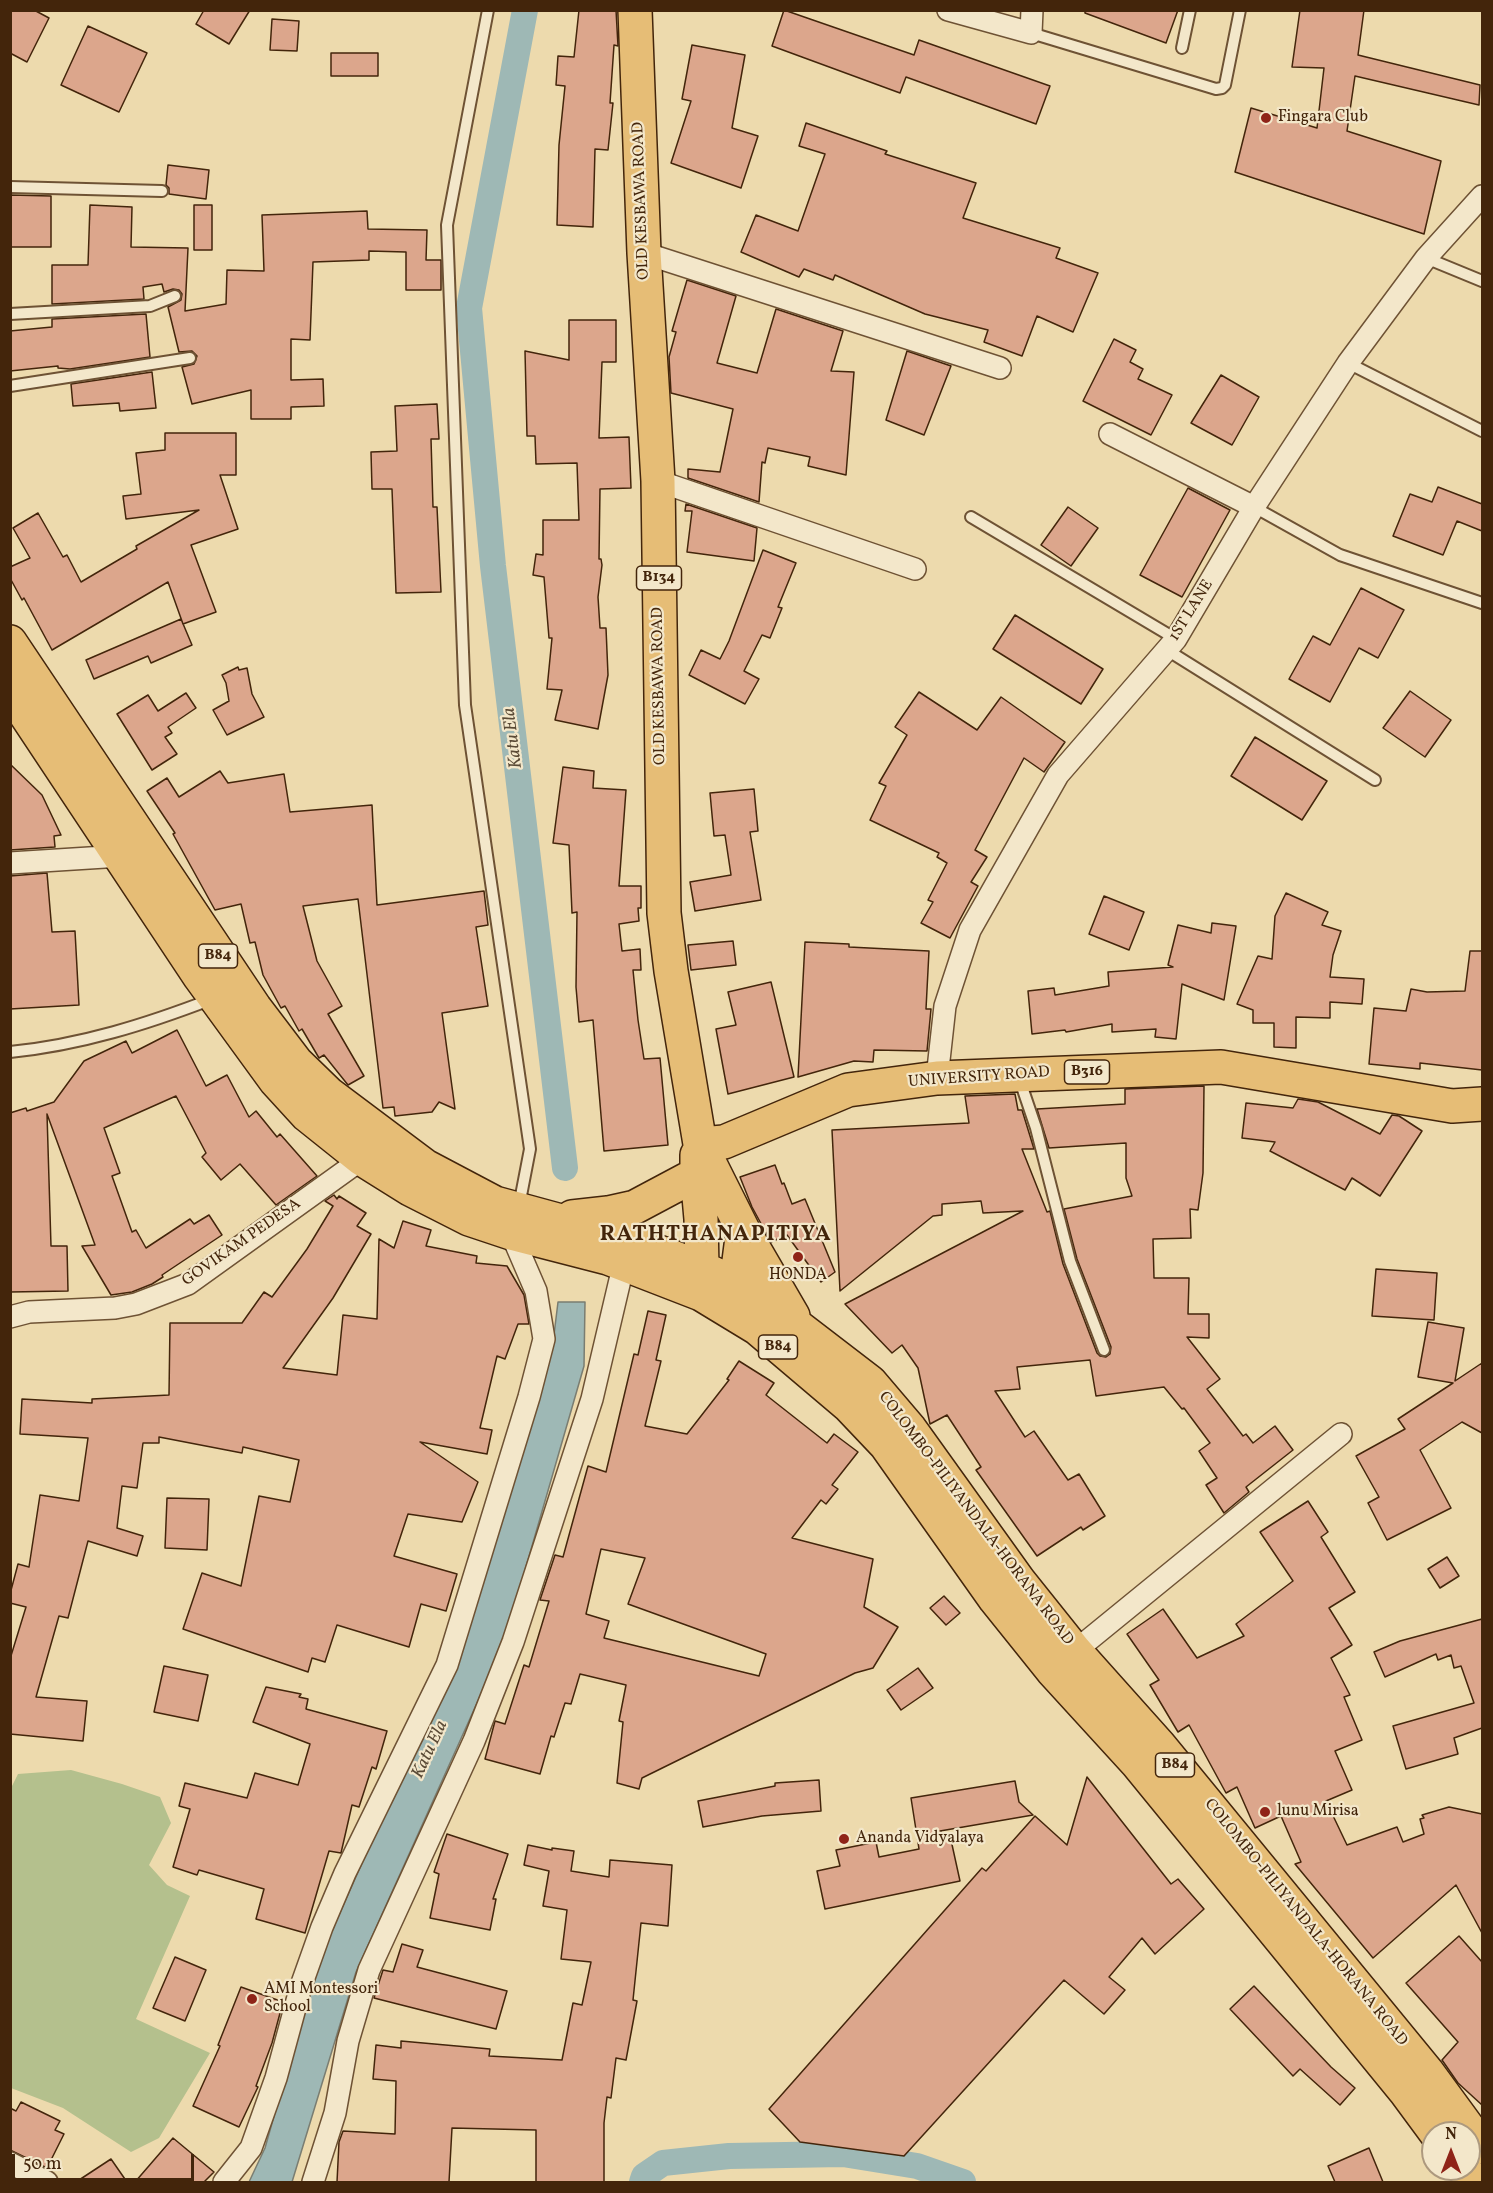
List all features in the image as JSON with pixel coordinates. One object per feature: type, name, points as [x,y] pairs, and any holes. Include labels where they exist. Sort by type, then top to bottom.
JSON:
[{"type":"main road","name":"OLD KESBAWA ROAD","points":[[635,10],[644,253],[658,481],[664,913],[698,1159],[702,1268]]},
{"type":"main road","name":"COLOMBO-PILIYANDALA-HORANA ROAD","points":[[13,650],[222,961],[296,1062],[329,1094],[372,1147],[448,1209],[469,1219],[515,1221],[553,1219],[616,1236],[702,1268],[736,1284],[802,1329],[870,1382],[910,1429],[1019,1581],[1075,1651],[1148,1754],[1427,2121]]},
{"type":"main road","name":"COLOMBO-PILIYANDALA-HORANA ROAD","points":[[10,691],[215,998],[275,1080],[307,1115],[372,1147]]},
{"type":"main road","name":"UNIVERSITY ROAD","points":[[698,1159],[724,1143],[848,1090],[937,1078],[1221,1067],[1452,1106],[1482,1104]]},
{"type":"main road","name":"OLD KESBAWA ROAD","points":[[698,1159],[802,1329]]},
{"type":"main road","points":[[553,1219],[608,1213],[635,1206],[698,1159]]},
{"type":"main road","name":"COLOMBO-PILIYANDALA-HORANA ROAD","points":[[515,1221],[581,1250],[624,1263],[702,1293],[757,1328],[849,1406],[886,1445],[1002,1608],[1052,1670],[1148,1754],[1428,2073],[1482,2147]]},
{"type":"main road","points":[[736,1284],[742,1230]]},
{"type":"street","points":[[948,10],[1031,33],[1032,10]]},
{"type":"street","name":"1ST LANE","points":[[937,1078],[945,1006],[970,930],[1058,775],[1172,644],[1254,507],[1348,363],[1426,258],[1482,196]]},
{"type":"street","points":[[644,253],[1000,368]]},
{"type":"street","points":[[1110,434],[1254,507]]},
{"type":"street","points":[[658,481],[915,569]]},
{"type":"street","points":[[10,863],[121,856]]},
{"type":"street","name":"GOVIKAM PEDESA","points":[[10,1317],[29,1312],[116,1308],[136,1304],[188,1284],[372,1147]]},
{"type":"street","points":[[224,2182],[251,2148],[276,2078],[301,1986],[322,1927],[345,1874],[447,1665],[526,1407],[544,1339],[536,1292],[515,1221]]},
{"type":"street","points":[[313,2182],[335,2113],[348,2041],[369,1970],[474,1741],[513,1642],[592,1399],[624,1263]]},
{"type":"street","points":[[1075,1651],[1341,1434]]},
{"type":"street","points":[[10,2163],[47,2182]]},
{"type":"lane","points":[[488,10],[447,225],[465,705],[530,1149],[515,1221]]},
{"type":"lane","points":[[1182,48],[1190,10]]},
{"type":"lane","points":[[1031,33],[1216,89],[1225,85],[1240,10]]},
{"type":"lane","points":[[10,187],[162,191]]},
{"type":"lane","points":[[1426,258],[1482,281]]},
{"type":"lane","points":[[10,314],[150,306],[175,296]]},
{"type":"lane","points":[[10,386],[190,358]]},
{"type":"lane","points":[[1348,363],[1482,432]]},
{"type":"lane","points":[[1254,507],[1340,555],[1482,603]]},
{"type":"lane","points":[[971,517],[1172,644],[1375,780]]},
{"type":"lane","points":[[10,1052],[93,1038],[148,1023],[215,998]]},
{"type":"lane","points":[[1017,1075],[1036,1128],[1070,1261],[1104,1350]]},
{"type":"green space","points":[[71,1770],[160,1797],[171,1823],[149,1865],[167,1885],[190,1896],[136,2019],[210,2053],[159,2138],[131,2152],[63,2108],[11,2088],[11,1788],[18,1774]]},
{"type":"water","points":[[558,1302],[585,1302],[584,1366],[504,1643],[356,1972],[292,2182],[249,2182],[265,2148],[317,1964],[454,1657],[553,1343]]},
{"type":"building","points":[[10,10],[34,10],[49,18],[27,62],[10,53]]},
{"type":"building","points":[[204,10],[250,10],[229,44],[196,24]]},
{"type":"building","points":[[579,10],[616,10],[618,46],[614,45],[610,103],[613,103],[608,150],[595,149],[593,227],[557,225],[559,145],[565,86],[556,85],[558,56],[574,57]]},
{"type":"building","points":[[784,10],[914,55],[919,40],[1050,86],[1036,124],[906,77],[900,93],[772,46]]},
{"type":"building","points":[[1085,10],[1178,10],[1166,43],[1085,13]]},
{"type":"building","name":"Fingara Club","points":[[1300,10],[1364,10],[1358,55],[1480,85],[1479,105],[1355,76],[1347,131],[1441,161],[1424,234],[1235,172],[1251,108],[1317,128],[1324,68],[1292,67]]},
{"type":"building","points":[[272,19],[299,21],[297,51],[270,50]]},
{"type":"building","points":[[88,26],[147,53],[119,112],[61,85]]},
{"type":"building","points":[[692,45],[745,55],[732,128],[758,136],[741,188],[671,163],[691,101],[682,99]]},
{"type":"building","points":[[331,53],[378,53],[378,76],[331,76]]},
{"type":"building","points":[[806,123],[887,151],[885,154],[976,183],[963,218],[1060,248],[1056,258],[1098,273],[1073,332],[1037,316],[1022,356],[984,342],[988,330],[925,314],[835,275],[833,280],[804,269],[799,277],[741,252],[756,215],[798,231],[825,154],[799,146]]},
{"type":"building","points":[[168,165],[209,170],[206,199],[169,194],[169,188],[166,185]]},
{"type":"building","points":[[10,195],[51,196],[51,247],[10,247]]},
{"type":"building","points":[[90,205],[132,207],[131,247],[188,248],[185,311],[226,304],[227,270],[264,271],[262,215],[367,211],[368,229],[427,230],[426,260],[441,260],[441,290],[406,290],[406,252],[369,251],[369,260],[313,262],[310,340],[291,339],[291,380],[323,379],[324,406],[291,407],[291,419],[251,419],[251,390],[192,404],[182,367],[194,364],[197,356],[192,351],[179,352],[168,307],[181,300],[182,294],[179,290],[164,292],[162,284],[143,287],[144,299],[52,304],[52,265],[88,265]]},
{"type":"building","points":[[194,205],[212,205],[212,250],[194,250]]},
{"type":"building","points":[[687,280],[736,296],[717,363],[757,373],[776,309],[843,331],[831,371],[854,372],[846,475],[808,466],[810,457],[768,448],[765,463],[762,462],[759,502],[688,478],[688,469],[720,472],[733,409],[671,393],[669,357],[676,332],[672,331]]},
{"type":"building","points":[[146,314],[150,357],[70,369],[58,368],[58,366],[10,371],[10,331],[52,327],[52,319]]},
{"type":"building","points":[[569,320],[616,320],[616,362],[602,362],[599,438],[629,437],[631,488],[600,489],[599,559],[602,565],[598,597],[600,628],[606,628],[608,675],[598,729],[555,720],[562,690],[547,689],[552,638],[549,638],[544,577],[533,575],[536,554],[543,555],[543,520],[579,520],[577,463],[536,464],[535,436],[527,436],[525,351],[569,360]]},
{"type":"building","points":[[1114,339],[1136,350],[1130,362],[1143,369],[1138,379],[1172,395],[1151,435],[1083,401]]},
{"type":"building","points":[[907,351],[951,366],[924,435],[886,420]]},
{"type":"building","points":[[152,372],[156,408],[120,411],[119,403],[73,406],[71,384]]},
{"type":"building","points":[[1221,375],[1259,397],[1232,445],[1191,423]]},
{"type":"building","points":[[437,404],[439,439],[431,439],[433,507],[437,507],[441,592],[396,593],[392,489],[372,489],[371,452],[397,451],[395,406]]},
{"type":"building","points":[[165,433],[236,433],[236,475],[220,475],[238,529],[191,545],[216,612],[183,624],[168,582],[52,650],[24,598],[22,600],[10,578],[10,567],[30,558],[13,528],[38,513],[63,557],[67,555],[81,582],[137,549],[136,546],[199,510],[126,519],[123,496],[141,494],[136,453],[165,450]]},
{"type":"building","points":[[1438,487],[1482,504],[1482,531],[1457,521],[1443,555],[1393,536],[1410,494],[1432,502]]},
{"type":"building","points":[[1188,488],[1230,510],[1182,597],[1140,575]]},
{"type":"building","points":[[686,504],[757,528],[754,561],[687,552],[692,511],[685,511]]},
{"type":"building","points":[[1068,507],[1098,528],[1071,566],[1041,545]]},
{"type":"building","points":[[763,550],[796,563],[778,607],[782,608],[770,638],[762,635],[744,671],[759,679],[745,704],[689,675],[701,650],[720,659]]},
{"type":"building","points":[[1361,588],[1404,610],[1378,658],[1359,648],[1330,702],[1289,679],[1313,636],[1330,645]]},
{"type":"building","points":[[1015,615],[1103,669],[1081,704],[993,649]]},
{"type":"building","points":[[181,619],[192,645],[151,663],[148,656],[94,679],[86,660]]},
{"type":"building","points":[[238,667],[239,670],[247,668],[252,694],[264,717],[227,735],[213,710],[229,701],[222,675]]},
{"type":"building","points":[[1410,691],[1451,720],[1425,757],[1383,728]]},
{"type":"building","points":[[919,692],[977,730],[1001,697],[1065,742],[1044,772],[1024,758],[975,850],[987,857],[971,882],[978,886],[950,938],[921,923],[933,902],[928,900],[947,863],[937,857],[939,853],[870,820],[886,786],[879,783],[907,735],[895,727]]},
{"type":"building","points":[[186,693],[196,708],[168,727],[172,733],[165,737],[177,754],[152,770],[117,714],[148,695],[158,711]]},
{"type":"building","points":[[1255,737],[1327,781],[1302,820],[1231,776]]},
{"type":"building","points":[[10,764],[42,795],[61,835],[54,836],[55,847],[10,850]]},
{"type":"building","points":[[563,767],[594,771],[593,788],[626,790],[619,886],[641,886],[641,908],[638,908],[639,921],[619,924],[622,951],[640,949],[641,970],[633,970],[638,1020],[644,1059],[660,1058],[668,1145],[604,1151],[593,1020],[579,1022],[576,987],[577,912],[572,913],[569,845],[553,843]]},
{"type":"building","points":[[220,771],[228,783],[284,774],[290,812],[372,805],[377,905],[484,891],[488,925],[476,927],[488,1006],[442,1013],[455,1109],[439,1102],[432,1112],[395,1116],[394,1107],[383,1108],[358,899],[303,906],[317,961],[342,1006],[328,1014],[364,1076],[348,1085],[324,1055],[319,1058],[302,1029],[299,1031],[285,1006],[281,1008],[263,975],[255,942],[250,943],[241,904],[215,910],[173,834],[175,833],[147,791],[167,778],[179,797]]},
{"type":"building","points":[[754,789],[758,831],[750,832],[761,900],[695,911],[690,882],[731,875],[725,835],[714,836],[710,793]]},
{"type":"building","points":[[47,873],[52,932],[75,931],[79,1005],[10,1009],[10,876]]},
{"type":"building","points":[[1286,893],[1328,912],[1322,925],[1341,931],[1333,955],[1330,977],[1364,979],[1362,1004],[1330,1002],[1330,1018],[1296,1017],[1296,1048],[1274,1047],[1274,1023],[1253,1023],[1253,1010],[1237,1004],[1258,956],[1272,959],[1275,916]]},
{"type":"building","points":[[1104,896],[1144,912],[1129,950],[1089,934]]},
{"type":"building","points":[[1212,923],[1236,926],[1224,1000],[1182,984],[1176,1039],[1155,1037],[1156,1029],[1112,1032],[1112,1024],[1066,1032],[1065,1030],[1032,1034],[1028,991],[1054,988],[1055,995],[1109,986],[1108,972],[1173,967],[1168,965],[1178,925],[1211,933]]},
{"type":"building","points":[[733,941],[736,965],[691,970],[688,945]]},
{"type":"building","points":[[805,942],[849,944],[849,947],[929,951],[926,1009],[931,1009],[927,1051],[874,1050],[873,1062],[854,1061],[798,1077]]},
{"type":"building","points":[[1470,951],[1482,951],[1482,1070],[1420,1063],[1420,1069],[1369,1064],[1374,1008],[1406,1011],[1411,989],[1427,992],[1465,991]]},
{"type":"building","points":[[771,982],[794,1077],[728,1094],[716,1029],[736,1025],[728,992]]},
{"type":"building","points":[[177,1030],[206,1086],[227,1075],[249,1117],[256,1111],[277,1137],[280,1134],[317,1176],[276,1205],[240,1164],[221,1180],[202,1157],[206,1153],[176,1096],[104,1128],[120,1173],[112,1176],[132,1232],[136,1230],[146,1248],[190,1219],[194,1224],[209,1215],[222,1235],[152,1284],[132,1292],[111,1295],[82,1246],[95,1245],[47,1114],[51,1246],[67,1246],[68,1291],[10,1292],[10,1113],[26,1108],[27,1111],[54,1102],[84,1061],[126,1041],[132,1053]]},
{"type":"building","points":[[1204,1086],[1203,1173],[1198,1210],[1190,1209],[1191,1238],[1153,1239],[1154,1278],[1189,1278],[1188,1314],[1209,1314],[1209,1338],[1187,1337],[1220,1379],[1207,1389],[1243,1436],[1246,1434],[1253,1443],[1275,1426],[1293,1450],[1246,1487],[1249,1492],[1224,1513],[1206,1485],[1217,1478],[1199,1451],[1210,1443],[1184,1408],[1182,1409],[1164,1387],[1096,1396],[1090,1360],[1017,1367],[1020,1389],[995,1391],[1025,1437],[1034,1431],[1068,1480],[1079,1474],[1105,1516],[1083,1530],[1081,1527],[1037,1556],[976,1470],[981,1467],[947,1415],[930,1424],[918,1368],[902,1345],[892,1353],[845,1304],[1023,1211],[983,1213],[981,1201],[942,1204],[942,1215],[933,1216],[840,1291],[832,1130],[969,1123],[965,1096],[1015,1094],[1018,1110],[1022,1110],[1034,1149],[1022,1149],[1047,1212],[1050,1211],[1063,1264],[1097,1353],[1106,1357],[1110,1354],[1111,1347],[1077,1259],[1064,1209],[1132,1196],[1126,1178],[1126,1143],[1049,1148],[1037,1109],[1125,1104],[1125,1089]]},
{"type":"building","points":[[1298,1099],[1318,1102],[1380,1134],[1392,1115],[1399,1116],[1422,1131],[1380,1196],[1352,1178],[1345,1190],[1270,1151],[1275,1142],[1242,1138],[1246,1103],[1293,1108]]},
{"type":"building","points":[[775,1165],[792,1204],[805,1199],[835,1272],[821,1282],[787,1235],[771,1242],[752,1207],[740,1177]]},
{"type":"building","points":[[334,1195],[337,1199],[339,1196],[366,1213],[357,1226],[371,1234],[333,1298],[283,1368],[337,1375],[343,1315],[377,1319],[379,1239],[394,1248],[403,1221],[431,1230],[426,1246],[477,1256],[476,1263],[507,1266],[524,1295],[529,1324],[518,1324],[505,1359],[497,1356],[480,1428],[492,1430],[487,1454],[420,1442],[478,1482],[462,1522],[408,1514],[394,1556],[457,1574],[446,1611],[421,1604],[409,1647],[337,1625],[325,1662],[312,1658],[308,1672],[183,1629],[202,1573],[241,1586],[259,1496],[290,1502],[299,1460],[243,1447],[242,1453],[159,1437],[159,1443],[143,1443],[137,1488],[122,1486],[117,1528],[143,1536],[137,1556],[88,1541],[68,1618],[59,1616],[36,1697],[87,1701],[83,1741],[10,1734],[10,1659],[26,1607],[10,1603],[10,1594],[18,1564],[29,1567],[40,1495],[79,1501],[88,1438],[20,1434],[22,1399],[92,1403],[92,1399],[169,1395],[170,1323],[242,1323],[264,1292],[272,1297],[307,1249],[333,1206],[325,1201]]},
{"type":"building","points":[[1376,1269],[1437,1273],[1434,1320],[1372,1316]]},
{"type":"building","points":[[648,1311],[666,1315],[656,1360],[661,1361],[645,1426],[687,1434],[729,1380],[727,1379],[739,1361],[774,1383],[766,1395],[827,1443],[834,1434],[858,1452],[832,1485],[838,1489],[826,1504],[821,1500],[792,1538],[873,1559],[864,1607],[898,1627],[873,1668],[855,1673],[642,1778],[639,1789],[617,1783],[623,1722],[619,1721],[626,1685],[580,1674],[571,1704],[565,1703],[554,1737],[551,1736],[540,1774],[485,1759],[495,1721],[505,1724],[524,1665],[529,1667],[549,1601],[540,1600],[555,1555],[563,1557],[588,1466],[606,1472],[634,1354],[638,1355]],"holes":[[[601,1549],[645,1558],[628,1604],[766,1654],[759,1676],[604,1638],[609,1621],[586,1614]]]},
{"type":"building","points":[[1428,1322],[1464,1328],[1455,1381],[1482,1363],[1482,1433],[1462,1422],[1420,1450],[1451,1508],[1387,1540],[1368,1503],[1379,1497],[1356,1456],[1405,1429],[1398,1419],[1453,1383],[1418,1377]]},
{"type":"building","points":[[167,1498],[209,1499],[207,1550],[165,1548]]},
{"type":"building","points":[[1308,1501],[1328,1532],[1321,1537],[1355,1592],[1329,1608],[1352,1645],[1331,1658],[1350,1695],[1344,1697],[1362,1740],[1335,1751],[1352,1790],[1326,1801],[1347,1845],[1397,1827],[1403,1842],[1424,1834],[1420,1819],[1424,1818],[1422,1815],[1449,1807],[1482,1814],[1482,1933],[1456,1885],[1373,1958],[1295,1864],[1301,1862],[1281,1816],[1255,1828],[1237,1787],[1226,1793],[1189,1725],[1178,1732],[1150,1685],[1159,1680],[1127,1634],[1163,1609],[1197,1658],[1244,1636],[1236,1624],[1293,1581],[1260,1532]]},
{"type":"building","points":[[1447,1557],[1459,1576],[1440,1588],[1428,1569]]},
{"type":"building","points":[[944,1596],[960,1613],[946,1625],[930,1608]]},
{"type":"building","points":[[1482,1619],[1482,1728],[1454,1738],[1458,1754],[1406,1769],[1393,1726],[1474,1703],[1461,1666],[1454,1668],[1451,1655],[1438,1660],[1436,1654],[1385,1677],[1374,1652],[1400,1641]]},
{"type":"building","points":[[164,1666],[208,1675],[198,1721],[154,1712]]},
{"type":"building","points":[[918,1668],[933,1688],[901,1710],[887,1690]]},
{"type":"building","points":[[266,1687],[301,1694],[299,1697],[308,1699],[306,1709],[387,1731],[376,1769],[372,1767],[359,1807],[352,1805],[341,1853],[329,1851],[305,1933],[256,1919],[264,1889],[199,1870],[197,1875],[173,1867],[190,1809],[179,1806],[185,1783],[247,1798],[255,1773],[298,1785],[310,1744],[253,1722]]},
{"type":"building","points":[[1087,1777],[1171,1884],[1178,1879],[1204,1909],[1155,1954],[1142,1938],[1109,1977],[1125,1990],[1104,2014],[1064,1980],[904,2156],[800,2142],[769,2109],[982,1868],[986,1871],[1035,1816],[1067,1845]]},
{"type":"building","points":[[819,1780],[821,1811],[762,1816],[703,1827],[698,1801],[775,1786],[775,1783]]},
{"type":"building","points":[[1015,1781],[1019,1802],[1033,1815],[940,1831],[951,1840],[960,1881],[825,1909],[817,1871],[840,1866],[836,1850],[876,1842],[879,1857],[919,1849],[911,1798]]},
{"type":"building","points":[[447,1834],[508,1854],[493,1899],[496,1899],[490,1930],[430,1918],[439,1874],[434,1872]]},
{"type":"building","points":[[528,1845],[552,1850],[552,1848],[574,1851],[571,1871],[609,1877],[610,1860],[672,1865],[668,1926],[641,1923],[633,2000],[637,2001],[626,2060],[616,2058],[611,2098],[607,2097],[604,2123],[604,2182],[536,2182],[536,2130],[452,2128],[449,2182],[337,2182],[339,2142],[343,2131],[395,2134],[396,2081],[373,2079],[376,2045],[401,2048],[401,2041],[490,2049],[489,2056],[562,2060],[573,2003],[582,2005],[591,1962],[561,1959],[567,1910],[543,1906],[549,1871],[524,1865]]},
{"type":"building","points":[[1459,1936],[1482,1962],[1482,2105],[1458,2083],[1442,2060],[1458,2042],[1406,1983]]},
{"type":"building","points":[[402,1944],[423,1950],[417,1967],[507,1991],[496,2029],[374,1998],[383,1970],[393,1972]]},
{"type":"building","points":[[175,1957],[206,1970],[185,2021],[153,2008]]},
{"type":"building","points":[[1254,1986],[1331,2067],[1355,2088],[1340,2105],[1300,2069],[1293,2076],[1230,2009]]},
{"type":"building","points":[[241,1987],[283,2002],[272,2043],[256,2086],[258,2087],[239,2127],[193,2106],[220,2046],[218,2045]]},
{"type":"building","points":[[21,2102],[60,2121],[55,2130],[64,2134],[47,2168],[10,2150],[10,2108],[16,2111]]},
{"type":"building","points":[[173,2138],[214,2172],[204,2182],[135,2182]]},
{"type":"building","points":[[1369,2148],[1383,2182],[1335,2182],[1328,2166]]},
{"type":"building","points":[[111,2159],[127,2182],[76,2182]]},
{"type":"waterway","name":"Katu Ela","points":[[525,10],[469,308],[493,566],[565,1168]]},
{"type":"waterway","points":[[642,2182],[644,2176],[663,2163],[729,2156],[843,2154],[917,2166],[963,2182]]},
{"type":"place","name":"Fingara Club","points":[[1266,118]]},
{"type":"place","name":"HONDA","points":[[798,1257]]},
{"type":"place","name":"lunu Mirisa","points":[[1265,1812]]},
{"type":"place","name":"Ananda Vidyalaya","points":[[844,1839]]},
{"type":"place","name":"AMI Montessori School","points":[[252,1999]]},
{"type":"district","name":"RATHTHANAPITIYA","points":[[716,1236]]}]
